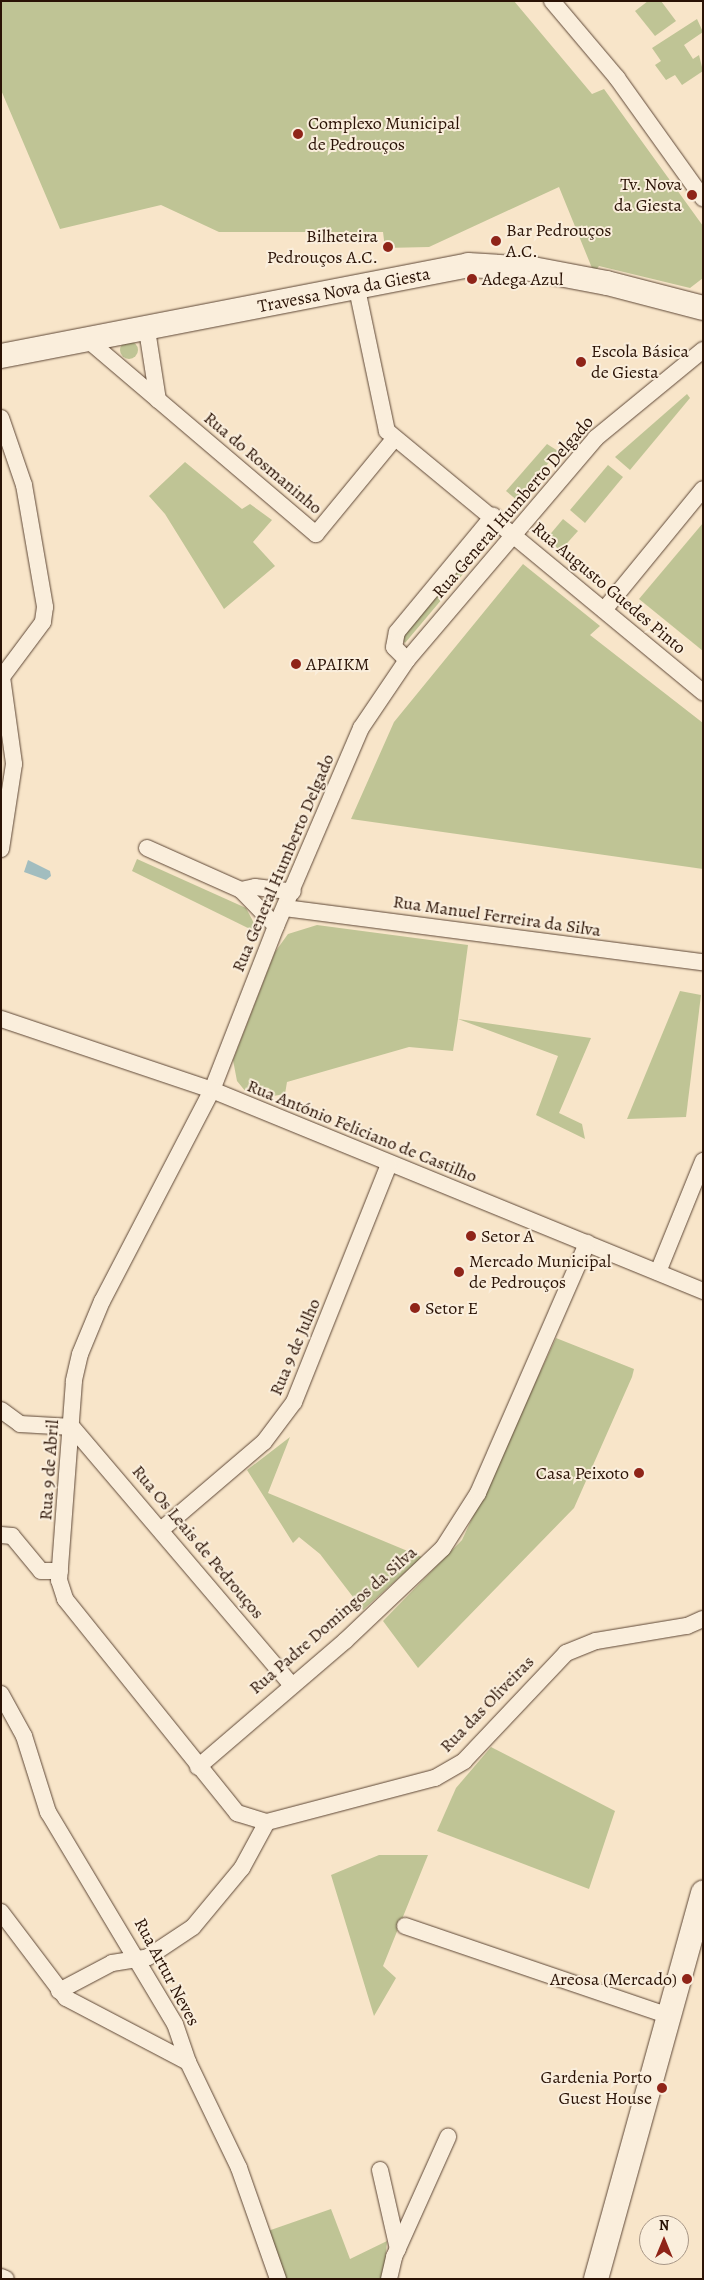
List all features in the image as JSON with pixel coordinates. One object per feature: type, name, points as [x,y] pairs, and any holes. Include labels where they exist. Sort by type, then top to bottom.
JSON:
[{"type":"street","points":[[552,1],[617,78],[703,198]]},
{"type":"street","name":"Travessa Nova da Giesta","points":[[1,356],[487,265],[607,283],[698,304]]},
{"type":"street","points":[[357,289],[383,423],[394,438]]},
{"type":"street","points":[[147,330],[158,400]]},
{"type":"street","name":"Rua do Rosmaninho","points":[[89,341],[316,534],[394,438]]},
{"type":"street","name":"Rua General Humberto Delgado","points":[[212,1090],[276,926],[293,892],[361,728],[407,660],[512,533],[596,438],[703,350]]},
{"type":"street","points":[[1,418],[24,484],[45,615],[2,677],[14,764],[1,850]]},
{"type":"street","name":"Rua Augusto Guedes Pinto","points":[[394,438],[494,516],[703,692]]},
{"type":"street","points":[[604,610],[703,489]]},
{"type":"street","name":"Rua General Humberto Delgado","points":[[407,660],[394,647],[397,632],[494,516]]},
{"type":"street","points":[[147,848],[241,890],[276,926]]},
{"type":"street","points":[[241,890],[255,887],[293,892]]},
{"type":"street","name":"Rua Manuel Ferreira da Silva","points":[[286,908],[703,962]]},
{"type":"street","name":"Rua António Feliciano de Castilho","points":[[1,1019],[212,1090],[389,1165],[703,1291]]},
{"type":"street","name":"Rua 9 de Abril","points":[[212,1090],[102,1302],[76,1367],[60,1571],[65,1599],[198,1766],[245,1819],[267,1822]]},
{"type":"street","points":[[658,1272],[703,1161]]},
{"type":"street","name":"Rua 9 de Julho","points":[[162,1529],[264,1442],[291,1408],[389,1165]]},
{"type":"street","name":"Rua Padre Domingos da Silva","points":[[198,1766],[422,1572],[460,1525],[492,1461],[587,1243]]},
{"type":"street","points":[[1,1410],[20,1424],[72,1427]]},
{"type":"street","name":"Rua Os Leais de Pedrouços","points":[[72,1427],[162,1529],[291,1684]]},
{"type":"street","points":[[1,1534],[12,1536],[41,1571],[60,1571]]},
{"type":"street","name":"Rua das Oliveiras","points":[[267,1822],[435,1778],[464,1761],[566,1653],[596,1641],[688,1626],[703,1619]]},
{"type":"street","name":"Rua Artur Neves","points":[[1,1694],[24,1736],[48,1812],[139,1957],[175,2024],[188,2062],[239,2168],[278,2279]]},
{"type":"street","points":[[59,1991],[112,1963],[157,1952],[208,1913],[242,1868],[267,1822]]},
{"type":"street","points":[[596,2279],[703,1893]]},
{"type":"street","points":[[1,1912],[59,1991],[188,2062]]},
{"type":"street","points":[[405,1926],[669,2016]]},
{"type":"street","points":[[389,2279],[398,2249],[448,2137]]},
{"type":"street","points":[[380,2170],[398,2249]]},
{"type":"street","points":[[1,2277],[6,2279]]},
{"type":"green space","name":"Complexo Municipal de Pedrouços","points":[[1,1],[514,1],[592,94],[604,89],[703,226],[703,278],[690,288],[599,266],[594,273],[559,187],[429,247],[385,248],[383,232],[219,232],[161,205],[60,229],[1,90]]},
{"type":"green space","points":[[648,1],[661,1],[676,21],[655,36],[635,11]]},
{"type":"green space","points":[[697,19],[703,32],[684,45],[693,59],[699,55],[703,71],[682,85],[675,75],[666,80],[655,65],[661,61],[652,48]]},
{"type":"green space","points":[[129,341],[135,344],[138,350],[135,356],[129,359],[123,356],[120,350],[123,344]]},
{"type":"green space","points":[[687,394],[690,398],[630,470],[615,457]]},
{"type":"green space","points":[[547,444],[558,451],[518,501],[506,491]]},
{"type":"green space","points":[[185,462],[242,509],[250,504],[272,520],[253,542],[275,566],[224,609],[165,514],[149,496]]},
{"type":"green space","points":[[608,465],[623,477],[585,523],[570,510]]},
{"type":"green space","points":[[563,519],[578,531],[560,551],[547,538]]},
{"type":"green space","points":[[703,523],[703,651],[639,599]]},
{"type":"green space","points":[[490,531],[496,535],[405,643],[401,639]]},
{"type":"green space","points":[[523,564],[600,626],[590,635],[703,723],[703,869],[351,819],[394,722]]},
{"type":"green space","points":[[137,859],[246,908],[256,927],[254,931],[132,871]]},
{"type":"green space","points":[[317,925],[468,945],[453,1051],[409,1047],[287,1082],[285,1094],[273,1096],[269,1088],[246,1092],[237,1081],[233,1060],[275,952],[288,934]]},
{"type":"green space","points":[[680,991],[701,995],[686,1117],[627,1119]]},
{"type":"green space","points":[[458,1019],[591,1038],[559,1113],[582,1124],[585,1139],[536,1115],[558,1056]]},
{"type":"green space","points":[[556,1338],[634,1369],[632,1377],[574,1508],[418,1668],[383,1621],[462,1540]]},
{"type":"green space","points":[[290,1437],[268,1493],[422,1557],[363,1610],[320,1554],[299,1537],[293,1543],[247,1470]]},
{"type":"green space","points":[[491,1747],[615,1811],[589,1889],[437,1831],[456,1788]]},
{"type":"green space","points":[[379,1855],[428,1855],[383,1966],[396,1978],[374,2016],[331,1875]]},
{"type":"green space","points":[[331,2209],[350,2259],[387,2241],[384,2279],[284,2279],[265,2232]]},
{"type":"water","points":[[28,860],[50,871],[51,876],[46,880],[24,872]]},
{"type":"place","name":"Complexo Municipal de Pedrouços","points":[[298,134]]},
{"type":"place","name":"Tv. Nova da Giesta","points":[[692,195]]},
{"type":"place","name":"Bar Pedrouços A.C.","points":[[496,241]]},
{"type":"place","name":"Bilheteira Pedrouços A.C.","points":[[388,247]]},
{"type":"place","name":"Adega Azul","points":[[472,279]]},
{"type":"place","name":"Escola Básica de Giesta","points":[[581,362]]},
{"type":"place","name":"APAIKM","points":[[296,664]]},
{"type":"place","name":"Setor A","points":[[471,1236]]},
{"type":"place","name":"Mercado Municipal de Pedrouços","points":[[459,1272]]},
{"type":"place","name":"Setor E","points":[[415,1308]]},
{"type":"place","name":"Casa Peixoto","points":[[639,1473]]},
{"type":"place","name":"Areosa (Mercado)","points":[[687,1979]]},
{"type":"place","name":"Gardenia Porto Guest House","points":[[662,2088]]}]
